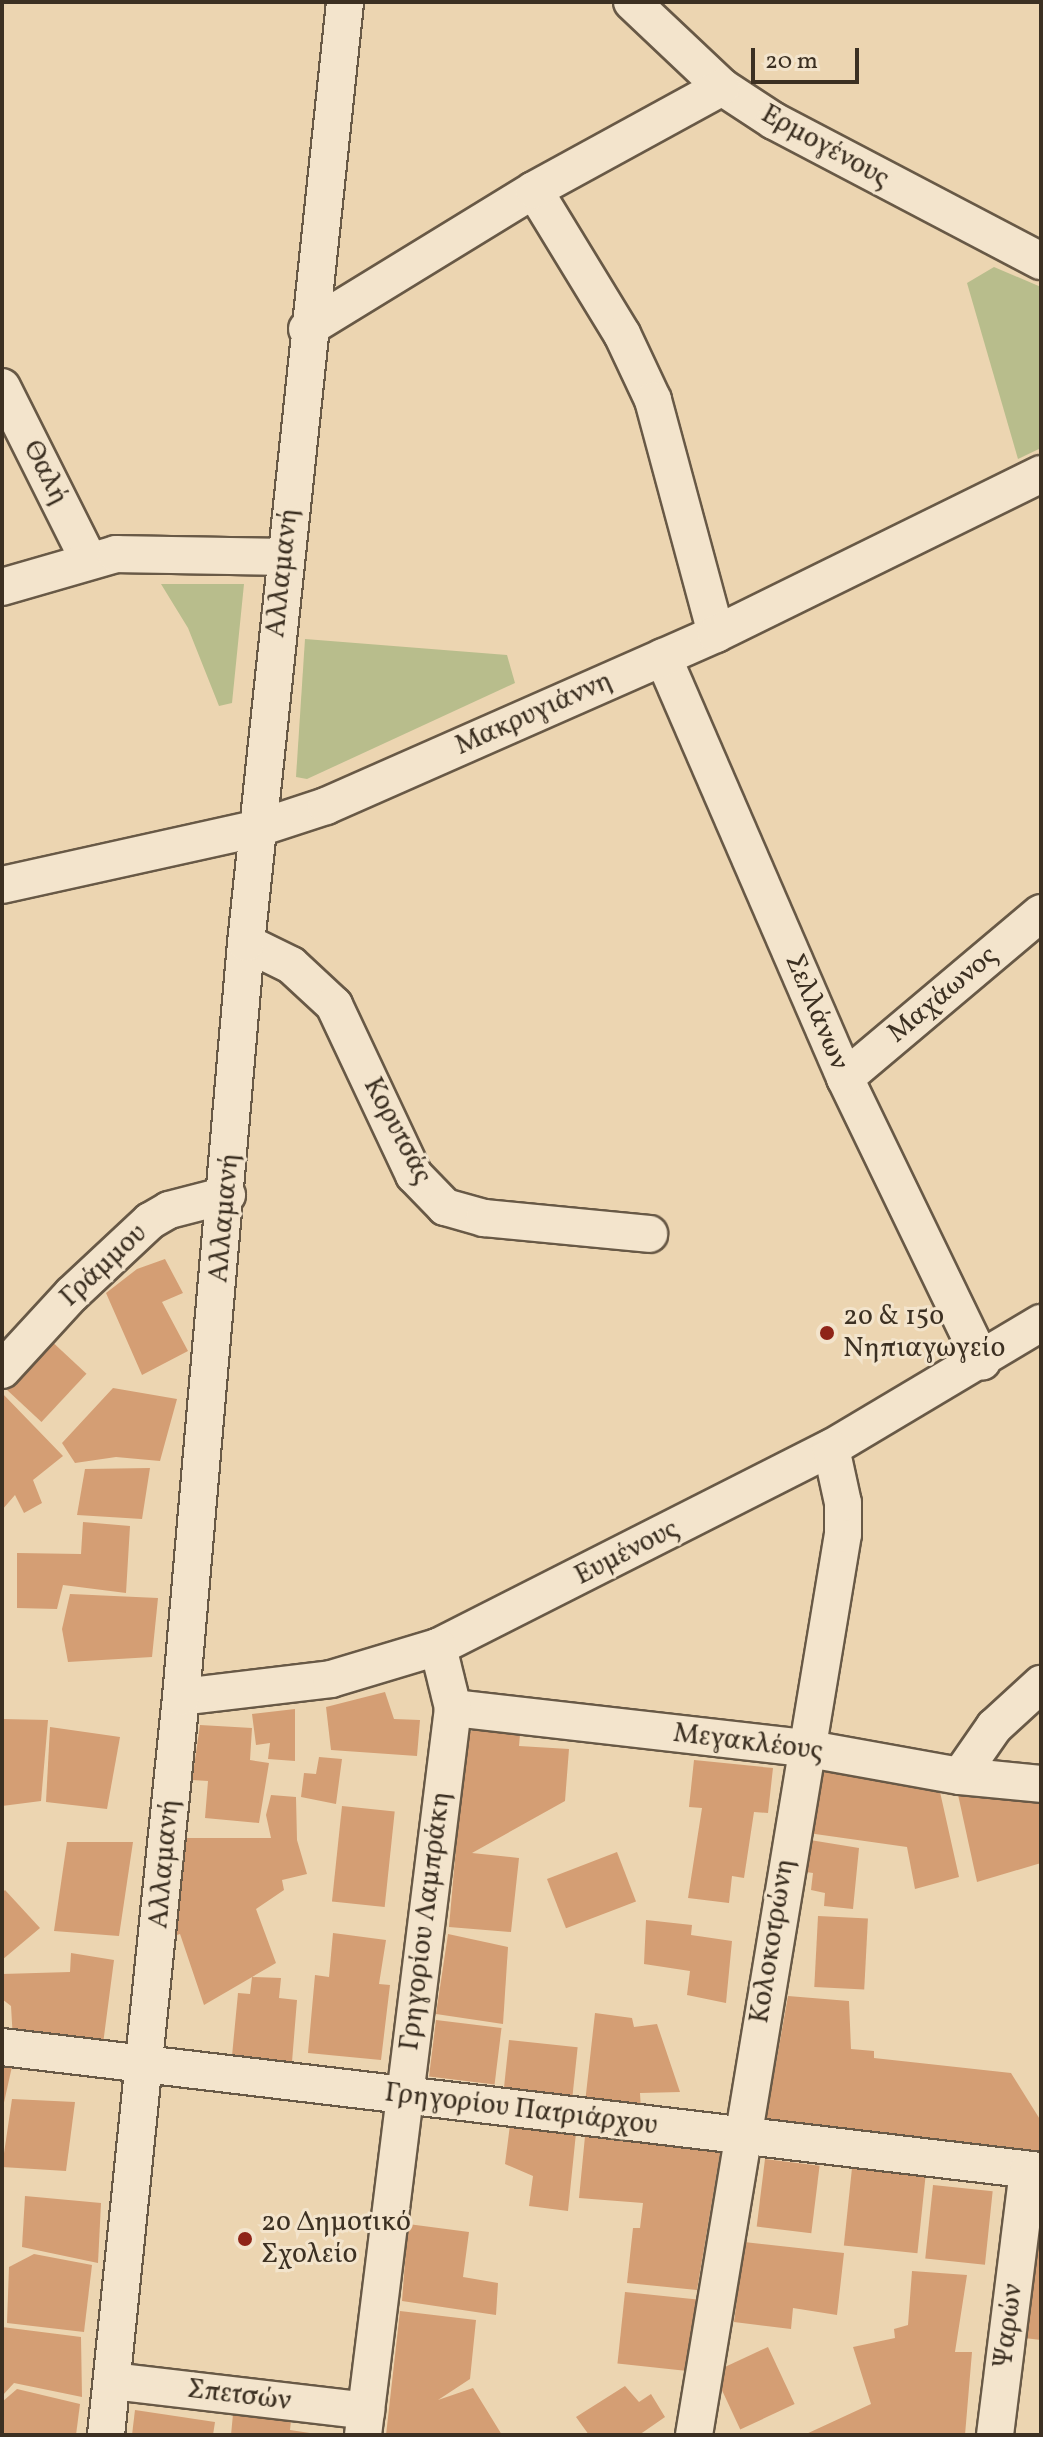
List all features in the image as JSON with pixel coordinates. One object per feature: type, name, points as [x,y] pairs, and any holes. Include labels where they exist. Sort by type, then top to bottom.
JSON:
[{"type":"street","name":"Αλλαμανή","points":[[106,2435],[181,1697],[227,1195],[246,943],[307,329],[345,2]]},
{"type":"street","name":"Ερμογένους","points":[[632,2],[722,87],[817,147],[1041,261]]},
{"type":"street","points":[[307,329],[534,190],[722,87]]},
{"type":"street","points":[[534,190],[622,334],[653,400],[716,634]]},
{"type":"street","name":"Θαλή","points":[[2,387],[88,559]]},
{"type":"street","name":"Μακρυγιάννη","points":[[2,885],[259,828],[355,794],[716,634],[1041,474]]},
{"type":"street","points":[[2,587],[88,559],[151,552],[285,557]]},
{"type":"street","name":"Σελλάνων","points":[[663,657],[845,1078],[982,1362]]},
{"type":"street","name":"Μαχάωνος","points":[[845,1078],[1041,913]]},
{"type":"street","name":"Κορυτσάς","points":[[246,943],[291,965],[334,1005],[414,1175],[445,1207],[484,1218],[649,1234]]},
{"type":"street","name":"Γράμμου","points":[[2,1370],[150,1221],[169,1210],[227,1195]]},
{"type":"street","name":"Ευμένους","points":[[181,1697],[331,1679],[438,1647],[831,1448],[982,1362],[1041,1323]]},
{"type":"street","name":"Κολοκοτρώνη","points":[[694,2435],[804,1748],[843,1534],[843,1503],[831,1448]]},
{"type":"street","name":"Γρηγορίου Λαμπράκη","points":[[364,2423],[453,1708],[438,1647]]},
{"type":"street","points":[[960,1776],[994,1727],[1041,1684]]},
{"type":"street","name":"Μεγακλέους","points":[[453,1708],[804,1748],[960,1776],[1041,1784]]},
{"type":"street","name":"Γρηγορίου Πατριάρχου","points":[[2,2047],[1035,2170]]},
{"type":"street","name":"Ψαρών","points":[[995,2435],[1035,2170]]},
{"type":"street","name":"Σπετσών","points":[[112,2381],[364,2423]]},
{"type":"green space","points":[[994,267],[1041,287],[1041,448],[1018,459],[967,283]]},
{"type":"green space","points":[[161,584],[244,584],[232,703],[219,706],[188,628]]},
{"type":"green space","points":[[305,639],[507,655],[515,683],[307,779],[296,777]]},
{"type":"building","points":[[165,1259],[183,1293],[162,1302],[188,1351],[142,1375],[106,1293],[137,1269]]},
{"type":"building","points":[[47,1337],[86,1374],[41,1422],[2,1385]]},
{"type":"building","points":[[113,1388],[177,1399],[160,1461],[116,1457],[75,1463],[62,1443]]},
{"type":"building","points":[[2,1393],[63,1456],[33,1480],[42,1503],[24,1513],[15,1495],[2,1510]]},
{"type":"building","points":[[150,1468],[142,1519],[77,1515],[85,1469]]},
{"type":"building","points":[[83,1522],[130,1526],[126,1593],[63,1585],[57,1609],[17,1608],[17,1553],[81,1554]]},
{"type":"building","points":[[70,1594],[158,1598],[152,1657],[68,1662],[62,1629]]},
{"type":"building","points":[[385,1692],[394,1719],[420,1720],[417,1756],[331,1750],[326,1707]]},
{"type":"building","points":[[295,1709],[295,1761],[268,1759],[270,1743],[256,1745],[252,1714]]},
{"type":"building","points":[[2,1719],[48,1720],[41,1801],[2,1806]]},
{"type":"building","points":[[200,1725],[252,1728],[250,1760],[269,1763],[259,1823],[205,1818],[208,1781],[192,1780]]},
{"type":"building","points":[[50,1727],[120,1737],[107,1809],[46,1802]]},
{"type":"building","points":[[473,1730],[520,1735],[519,1746],[569,1749],[565,1801],[472,1853],[519,1858],[511,1932],[449,1927],[466,1735]]},
{"type":"building","points":[[319,1757],[342,1759],[336,1804],[301,1797],[304,1773],[316,1774]]},
{"type":"building","points":[[694,1760],[773,1768],[768,1813],[754,1812],[744,1878],[732,1876],[729,1903],[688,1898],[702,1808],[689,1807]]},
{"type":"building","points":[[821,1769],[938,1783],[959,1877],[915,1889],[907,1847],[808,1833]]},
{"type":"building","points":[[957,1790],[1041,1793],[1041,1863],[977,1882]]},
{"type":"building","points":[[271,1795],[296,1797],[297,1840],[307,1874],[282,1880],[284,1890],[256,1909],[276,1963],[204,2005],[180,1934],[168,1938],[184,1838],[271,1838],[266,1815]]},
{"type":"building","points":[[342,1806],[395,1812],[385,1907],[332,1901]]},
{"type":"building","points":[[810,1840],[859,1848],[853,1909],[824,1906],[825,1893],[811,1890],[813,1873],[806,1872]]},
{"type":"building","points":[[67,1842],[133,1842],[119,1936],[54,1931]]},
{"type":"building","points":[[617,1852],[636,1901],[566,1928],[547,1879]]},
{"type":"building","points":[[5,1890],[40,1928],[2,1960],[2,1893]]},
{"type":"building","points":[[818,1916],[868,1919],[864,1990],[814,1987]]},
{"type":"building","points":[[646,1920],[692,1925],[691,1935],[732,1941],[726,2003],[687,1995],[690,1971],[644,1964]]},
{"type":"building","points":[[333,1933],[386,1940],[379,1984],[390,1985],[381,2060],[308,2053],[315,1975],[329,1977]]},
{"type":"building","points":[[448,1934],[508,1947],[503,2024],[436,2014]]},
{"type":"building","points":[[71,1953],[114,1960],[103,2044],[13,2040],[11,2006],[2,1999],[2,1974],[70,1972]]},
{"type":"building","points":[[252,1977],[281,1978],[279,1998],[297,2000],[292,2062],[232,2056],[238,1993],[250,1994]]},
{"type":"building","points":[[788,1996],[849,2001],[851,2049],[874,2051],[874,2058],[1011,2073],[1041,2121],[1039,2156],[765,2125]]},
{"type":"building","points":[[595,2013],[632,2018],[634,2027],[657,2024],[680,2092],[640,2093],[641,2110],[585,2103]]},
{"type":"building","points":[[436,2020],[502,2028],[495,2085],[429,2077]]},
{"type":"building","points":[[509,2040],[578,2047],[572,2097],[504,2090]]},
{"type":"building","points":[[2,2061],[13,2062],[3,2107],[2,2107]]},
{"type":"building","points":[[12,2099],[75,2102],[66,2171],[2,2167]]},
{"type":"building","points":[[510,2125],[576,2133],[568,2211],[529,2206],[533,2176],[505,2164]]},
{"type":"building","points":[[586,2126],[722,2142],[697,2290],[627,2283],[633,2228],[640,2228],[643,2203],[579,2198]]},
{"type":"building","points":[[765,2159],[820,2166],[811,2233],[757,2226]]},
{"type":"building","points":[[852,2168],[926,2176],[917,2253],[844,2246]]},
{"type":"building","points":[[933,2185],[993,2191],[985,2265],[925,2259]]},
{"type":"building","points":[[1041,2189],[1041,2340],[1015,2337]]},
{"type":"building","points":[[25,2196],[101,2203],[98,2263],[22,2247]]},
{"type":"building","points":[[408,2224],[469,2232],[463,2277],[498,2283],[496,2315],[402,2301]]},
{"type":"building","points":[[744,2242],[844,2253],[837,2315],[793,2308],[791,2329],[734,2322]]},
{"type":"building","points":[[34,2254],[92,2265],[84,2332],[7,2323],[9,2267]]},
{"type":"building","points":[[912,2271],[967,2275],[955,2352],[972,2352],[965,2435],[804,2435],[871,2404],[853,2347],[895,2338],[894,2329],[908,2325]]},
{"type":"building","points":[[625,2292],[700,2300],[692,2371],[617,2364]]},
{"type":"building","points":[[400,2311],[476,2320],[470,2379],[438,2400],[473,2388],[502,2435],[386,2435]]},
{"type":"building","points":[[2,2327],[81,2337],[82,2397],[14,2383],[2,2396]]},
{"type":"building","points":[[768,2347],[795,2404],[740,2429],[714,2372]]},
{"type":"building","points":[[625,2386],[639,2402],[651,2394],[665,2417],[639,2435],[589,2435],[576,2417]]},
{"type":"building","points":[[17,2389],[80,2404],[76,2435],[2,2435],[2,2402]]},
{"type":"building","points":[[135,2410],[215,2422],[213,2435],[132,2435]]},
{"type":"building","points":[[233,2414],[291,2420],[290,2430],[323,2435],[231,2435]]},
{"type":"place","name":"2ο & 15ο Νηπιαγωγείο","points":[[827,1333]]},
{"type":"place","name":"2ο Δημοτικό Σχολείο","points":[[245,2239]]}]
